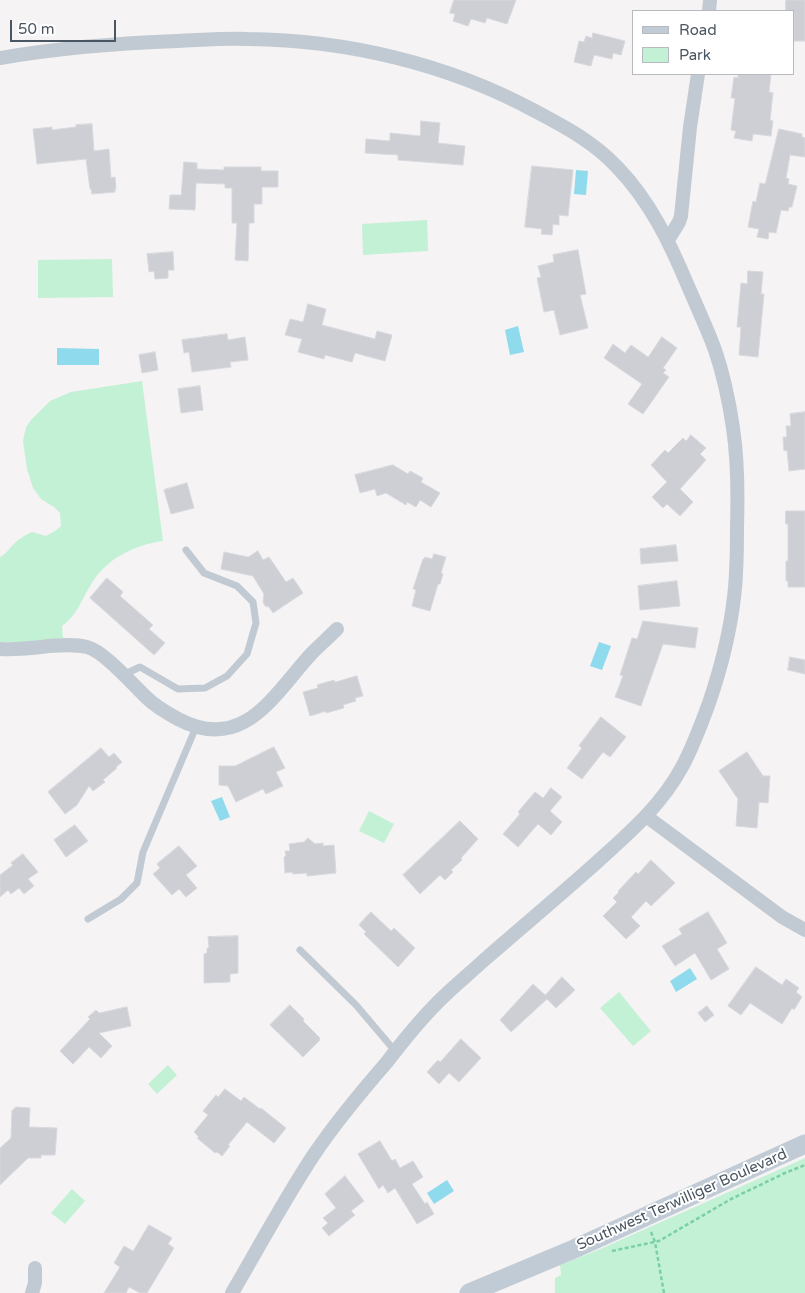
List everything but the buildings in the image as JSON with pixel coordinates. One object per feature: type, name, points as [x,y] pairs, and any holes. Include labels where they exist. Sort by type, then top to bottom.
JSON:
[{"type":"main road","name":"Southwest Terwilliger Boulevard","points":[[468,1293],[645,1217],[805,1144]]},
{"type":"street","points":[[0,58],[33,52],[103,45],[168,41],[277,40],[350,48],[414,62],[476,83],[508,97],[572,131],[596,147],[630,181],[651,210],[668,240],[714,348],[726,388],[737,454],[738,498],[735,592],[728,638],[713,691],[693,747],[675,780],[664,797],[628,834],[436,1004],[411,1032],[316,1152],[232,1293]]},
{"type":"street","points":[[668,240],[681,216],[690,127],[698,75]]},
{"type":"street","points":[[0,649],[70,645],[88,647],[101,654],[151,703],[191,726],[220,729],[235,727],[254,716],[272,701],[312,653],[337,629]]},
{"type":"street","points":[[646,816],[782,917],[805,930]]},
{"type":"street","points":[[32,1293],[36,1268]]},
{"type":"lane","points":[[123,675],[140,667],[178,689],[205,688],[228,676],[247,654],[256,623],[253,602],[237,586],[204,573],[186,550]]},
{"type":"lane","points":[[88,919],[121,899],[138,883],[143,852],[196,727]]},
{"type":"lane","points":[[300,950],[356,1005],[395,1051]]},
{"type":"path","points":[[611,1251],[655,1242],[731,1199],[805,1164]]},
{"type":"path","points":[[645,1217],[655,1242],[664,1293]]},
{"type":"green space","points":[[427,220],[428,251],[363,255],[362,224]]},
{"type":"green space","points":[[112,259],[113,297],[38,298],[38,260]]},
{"type":"green space","points":[[142,381],[163,541],[131,550],[104,568],[96,576],[75,612],[62,626],[63,638],[28,642],[0,642],[0,557],[29,533],[32,532],[46,536],[61,526],[60,513],[41,499],[33,488],[27,469],[23,441],[26,427],[50,401],[71,392]]},
{"type":"green space","points":[[369,811],[394,824],[384,843],[359,831]]},
{"type":"green space","points":[[619,992],[651,1031],[633,1046],[600,1008]]},
{"type":"green space","points":[[168,1065],[177,1075],[157,1094],[148,1084]]},
{"type":"green space","points":[[805,1158],[805,1293],[555,1293],[555,1278],[561,1275],[560,1265]]},
{"type":"green space","points":[[72,1189],[85,1201],[65,1224],[51,1213]]},
{"type":"water","points":[[576,170],[588,171],[586,195],[574,194]]},
{"type":"water","points":[[518,326],[524,352],[510,355],[505,330]]},
{"type":"water","points":[[57,348],[99,349],[99,365],[57,365]]},
{"type":"water","points":[[599,642],[611,646],[602,670],[590,666]]},
{"type":"water","points":[[222,797],[230,817],[220,821],[211,801]]},
{"type":"water","points":[[690,968],[697,979],[676,992],[670,981]]},
{"type":"water","points":[[447,1180],[454,1191],[434,1204],[427,1193]]}]
